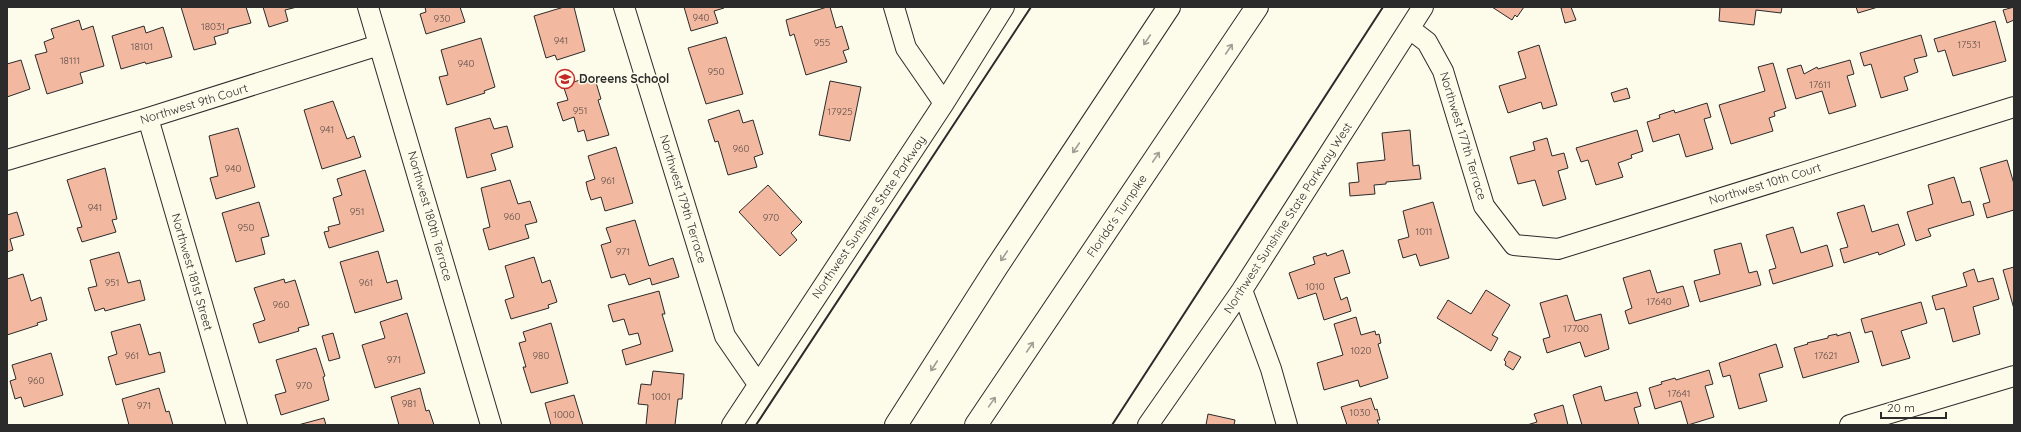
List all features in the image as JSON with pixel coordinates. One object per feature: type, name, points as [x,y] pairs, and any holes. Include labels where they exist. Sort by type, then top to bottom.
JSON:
[{"type":"highway","points":[[896,425],[996,268],[1169,7]]},
{"type":"highway","name":"Florida's Turnpike","points":[[976,425],[1257,7]]},
{"type":"street","name":"Northwest 180th Terrace","points":[[368,7],[491,425]]},
{"type":"street","name":"Northwest 179th Terrace","points":[[624,7],[724,336],[758,384]]},
{"type":"street","points":[[894,7],[906,48],[944,103]]},
{"type":"street","name":"Northwest Sunshine State Parkway","points":[[732,425],[944,103],[1004,7]]},
{"type":"street","name":"Northwest Sunshine State Parkway West","points":[[1148,425],[1242,290],[1423,7]]},
{"type":"street","name":"Northwest 177th Terrace","points":[[1410,29],[1428,42],[1444,70],[1484,206],[1514,245]]},
{"type":"street","name":"Northwest 9th Court","points":[[7,160],[379,46]]},
{"type":"street","name":"Northwest 10th Court","points":[[1514,245],[1558,249],[2014,107]]},
{"type":"street","name":"Northwest 181st Street","points":[[148,118],[236,425]]},
{"type":"street","points":[[1242,290],[1271,369],[1287,425]]},
{"type":"street","points":[[1850,425],[2014,376]]},
{"type":"building","points":[[181,7],[246,7],[251,23],[228,29],[228,33],[214,37],[216,44],[194,50]]},
{"type":"building","points":[[263,7],[297,7],[285,10],[288,21],[269,27]]},
{"type":"building","points":[[425,7],[460,7],[465,22],[426,34],[420,14],[426,12]]},
{"type":"building","points":[[564,7],[574,7],[585,51],[557,60],[555,55],[546,58],[534,16]]},
{"type":"building","points":[[684,7],[724,8],[714,11],[718,23],[691,31]]},
{"type":"building","points":[[830,7],[836,28],[842,26],[849,49],[843,51],[847,62],[806,75],[794,34],[790,36],[786,20]]},
{"type":"building","points":[[1492,7],[1524,7],[1517,17],[1515,15],[1512,20]]},
{"type":"building","points":[[1571,7],[1576,20],[1565,23],[1561,8]]},
{"type":"building","points":[[1720,7],[1782,7],[1781,13],[1756,10],[1754,25],[1719,21]]},
{"type":"building","points":[[1856,7],[1878,7],[1858,13]]},
{"type":"building","points":[[2014,7],[2014,20],[2007,23],[2003,10]]},
{"type":"building","points":[[79,20],[82,30],[93,26],[104,66],[80,73],[83,83],[47,94],[35,55],[47,52],[44,42],[54,38],[51,29]]},
{"type":"building","points":[[1995,21],[2006,61],[1953,76],[1945,50],[1938,52],[1934,39]]},
{"type":"building","points":[[144,26],[146,33],[163,27],[172,57],[146,64],[145,62],[121,69],[112,36]]},
{"type":"building","points":[[1921,35],[1927,56],[1914,59],[1918,72],[1904,77],[1908,90],[1881,98],[1871,64],[1864,66],[1860,53]]},
{"type":"building","points":[[726,37],[743,94],[706,104],[688,48]]},
{"type":"building","points":[[481,38],[495,87],[484,91],[485,93],[447,105],[439,77],[448,75],[441,50]]},
{"type":"building","points":[[1539,45],[1557,105],[1543,109],[1541,102],[1508,113],[1499,86],[1526,78],[1518,52]]},
{"type":"building","points":[[21,60],[30,89],[7,97],[7,64]]},
{"type":"building","points":[[1850,60],[1854,74],[1847,76],[1856,106],[1829,114],[1822,91],[1796,99],[1787,69],[1801,65],[1804,74],[1817,67],[1818,69]]},
{"type":"building","points":[[1773,63],[1786,108],[1774,112],[1775,116],[1769,118],[1773,131],[1731,144],[1719,105],[1765,91],[1758,67]]},
{"type":"building","points":[[594,76],[601,99],[598,100],[609,135],[587,141],[584,130],[578,132],[574,117],[563,121],[557,103],[568,100],[563,85]]},
{"type":"building","points":[[830,81],[861,87],[850,141],[819,135]]},
{"type":"building","points":[[1627,88],[1630,98],[1614,102],[1611,93]]},
{"type":"building","points":[[333,101],[347,139],[354,136],[361,157],[322,169],[304,110]]},
{"type":"building","points":[[1707,103],[1711,117],[1704,119],[1713,149],[1686,157],[1679,134],[1653,142],[1647,122],[1660,118],[1659,115],[1674,110],[1675,113]]},
{"type":"building","points":[[739,110],[743,123],[753,120],[763,154],[754,157],[757,167],[728,175],[718,141],[715,142],[708,120]]},
{"type":"building","points":[[490,118],[494,129],[507,126],[513,147],[491,154],[496,170],[467,178],[455,128]]},
{"type":"building","points":[[238,128],[255,187],[216,199],[210,178],[218,176],[209,136]]},
{"type":"building","points":[[1410,130],[1413,166],[1419,165],[1421,179],[1386,182],[1386,184],[1374,185],[1375,194],[1350,196],[1349,183],[1359,182],[1357,163],[1385,160],[1382,133]]},
{"type":"building","points":[[1637,130],[1643,151],[1631,155],[1632,158],[1618,163],[1623,177],[1596,185],[1588,160],[1581,162],[1576,148]]},
{"type":"building","points":[[1547,138],[1552,156],[1564,153],[1568,168],[1558,171],[1566,199],[1543,206],[1535,180],[1518,184],[1510,157],[1535,150],[1533,142]]},
{"type":"building","points":[[616,147],[633,203],[605,211],[601,197],[591,200],[588,191],[586,182],[595,179],[588,156]]},
{"type":"building","points":[[2007,160],[2014,184],[2014,210],[1987,218],[1983,204],[1990,202],[1980,168]]},
{"type":"building","points":[[105,168],[117,219],[112,220],[116,232],[82,242],[77,228],[82,227],[67,180]]},
{"type":"building","points":[[365,170],[384,231],[329,248],[324,232],[329,231],[328,227],[340,224],[333,198],[342,195],[337,179]]},
{"type":"building","points":[[1954,177],[1962,203],[1970,201],[1974,215],[1928,229],[1931,236],[1916,241],[1907,212],[1933,204],[1928,185]]},
{"type":"building","points":[[510,180],[518,204],[530,201],[537,222],[525,225],[529,238],[489,250],[483,229],[490,227],[481,188]]},
{"type":"building","points":[[768,185],[802,222],[791,233],[797,240],[780,256],[739,212]]},
{"type":"building","points":[[259,202],[269,236],[261,238],[265,254],[236,262],[222,213]]},
{"type":"building","points":[[1433,202],[1449,258],[1420,266],[1416,254],[1403,258],[1398,240],[1409,237],[1403,211]]},
{"type":"building","points":[[1864,205],[1872,232],[1898,224],[1905,245],[1879,255],[1878,252],[1844,263],[1840,249],[1848,247],[1837,213]]},
{"type":"building","points":[[17,212],[24,235],[10,239],[13,250],[7,252],[7,215]]},
{"type":"building","points":[[635,220],[649,266],[673,258],[679,277],[652,285],[650,278],[629,285],[625,274],[611,278],[601,245],[611,242],[606,228]]},
{"type":"building","points":[[1793,227],[1801,253],[1827,245],[1833,266],[1773,284],[1769,270],[1776,268],[1766,235]]},
{"type":"building","points":[[1741,243],[1749,273],[1757,271],[1761,285],[1700,302],[1694,281],[1720,274],[1714,250]]},
{"type":"building","points":[[1343,250],[1350,273],[1334,278],[1341,300],[1347,297],[1351,311],[1324,320],[1316,293],[1298,299],[1289,273],[1315,264],[1313,257],[1326,253],[1327,256]]},
{"type":"building","points":[[378,251],[387,283],[397,280],[402,299],[355,313],[340,262]]},
{"type":"building","points":[[119,252],[128,283],[140,280],[145,300],[105,311],[104,308],[95,311],[88,288],[97,286],[90,260]]},
{"type":"building","points":[[534,257],[542,283],[550,280],[557,302],[548,305],[549,308],[511,319],[505,300],[514,297],[505,266]]},
{"type":"building","points":[[2014,267],[2014,309],[2003,270]]},
{"type":"building","points":[[1974,269],[1978,282],[1993,278],[1999,299],[1973,307],[1980,334],[1953,342],[1944,308],[1936,310],[1932,296],[1967,286],[1963,273]]},
{"type":"building","points":[[1650,270],[1657,293],[1683,286],[1689,306],[1629,324],[1625,311],[1632,308],[1623,278]]},
{"type":"building","points":[[23,274],[31,301],[41,297],[47,320],[37,323],[38,325],[7,335],[7,279]]},
{"type":"building","points":[[284,279],[285,283],[295,280],[309,325],[298,328],[299,331],[259,343],[253,324],[265,320],[254,288]]},
{"type":"building","points":[[1486,290],[1510,305],[1492,335],[1498,338],[1491,351],[1437,318],[1448,300],[1471,314]]},
{"type":"building","points":[[659,291],[665,314],[662,314],[673,351],[626,365],[622,350],[641,344],[638,333],[629,335],[624,319],[613,322],[608,305]]},
{"type":"building","points":[[1567,295],[1575,321],[1601,314],[1609,349],[1585,357],[1580,342],[1547,353],[1543,339],[1550,337],[1540,303]]},
{"type":"building","points":[[1921,302],[1927,323],[1901,331],[1910,358],[1882,366],[1872,331],[1865,333],[1861,319]]},
{"type":"building","points":[[407,313],[425,373],[375,388],[362,345],[385,338],[380,322]]},
{"type":"building","points":[[1356,317],[1361,335],[1375,331],[1376,335],[1379,334],[1381,343],[1378,344],[1388,378],[1360,387],[1358,380],[1324,390],[1317,363],[1343,355],[1334,324]]},
{"type":"building","points":[[551,323],[568,383],[531,393],[523,367],[526,367],[519,343],[526,341],[523,332]]},
{"type":"building","points":[[140,324],[149,355],[160,352],[165,372],[116,385],[108,357],[117,354],[111,332]]},
{"type":"building","points":[[1850,332],[1859,362],[1803,378],[1794,348],[1828,338],[1828,336],[1837,334],[1837,336]]},
{"type":"building","points":[[333,333],[340,358],[329,361],[322,336]]},
{"type":"building","points":[[1776,344],[1783,367],[1759,374],[1767,401],[1739,409],[1730,375],[1723,377],[1719,363]]},
{"type":"building","points":[[316,348],[325,376],[323,377],[329,400],[281,415],[275,395],[286,392],[276,360]]},
{"type":"building","points":[[1509,351],[1521,357],[1513,370],[1505,365],[1506,362],[1504,360]]},
{"type":"building","points":[[51,353],[63,395],[24,407],[21,397],[15,399],[10,381],[16,379],[12,365]]},
{"type":"building","points":[[1709,370],[1713,384],[1705,386],[1714,417],[1688,425],[1681,401],[1655,409],[1649,388],[1662,384],[1661,382],[1675,378],[1676,380]]},
{"type":"building","points":[[653,371],[684,374],[682,399],[678,399],[675,425],[646,425],[648,405],[638,404],[641,384],[651,385]]},
{"type":"building","points":[[1601,386],[1605,401],[1637,392],[1641,406],[1634,408],[1639,425],[1582,425],[1573,395]]},
{"type":"building","points":[[159,388],[166,412],[169,411],[173,425],[129,425],[122,399]]},
{"type":"building","points":[[420,388],[426,411],[429,410],[434,425],[399,425],[391,397]]},
{"type":"building","points":[[574,395],[583,425],[551,425],[545,403]]},
{"type":"building","points":[[1371,398],[1375,410],[1377,409],[1380,420],[1377,420],[1379,425],[1347,425],[1341,407]]},
{"type":"building","points":[[1563,405],[1568,425],[1527,425],[1537,422],[1534,414]]},
{"type":"building","points":[[1208,414],[1235,420],[1234,425],[1206,425]]},
{"type":"building","points":[[324,418],[326,425],[298,425]]},
{"type":"wall","points":[[756,425],[1031,7]]},
{"type":"wall","points":[[1112,425],[1383,7]]},
{"type":"place","name":"Doreens School","points":[[565,79]]}]
